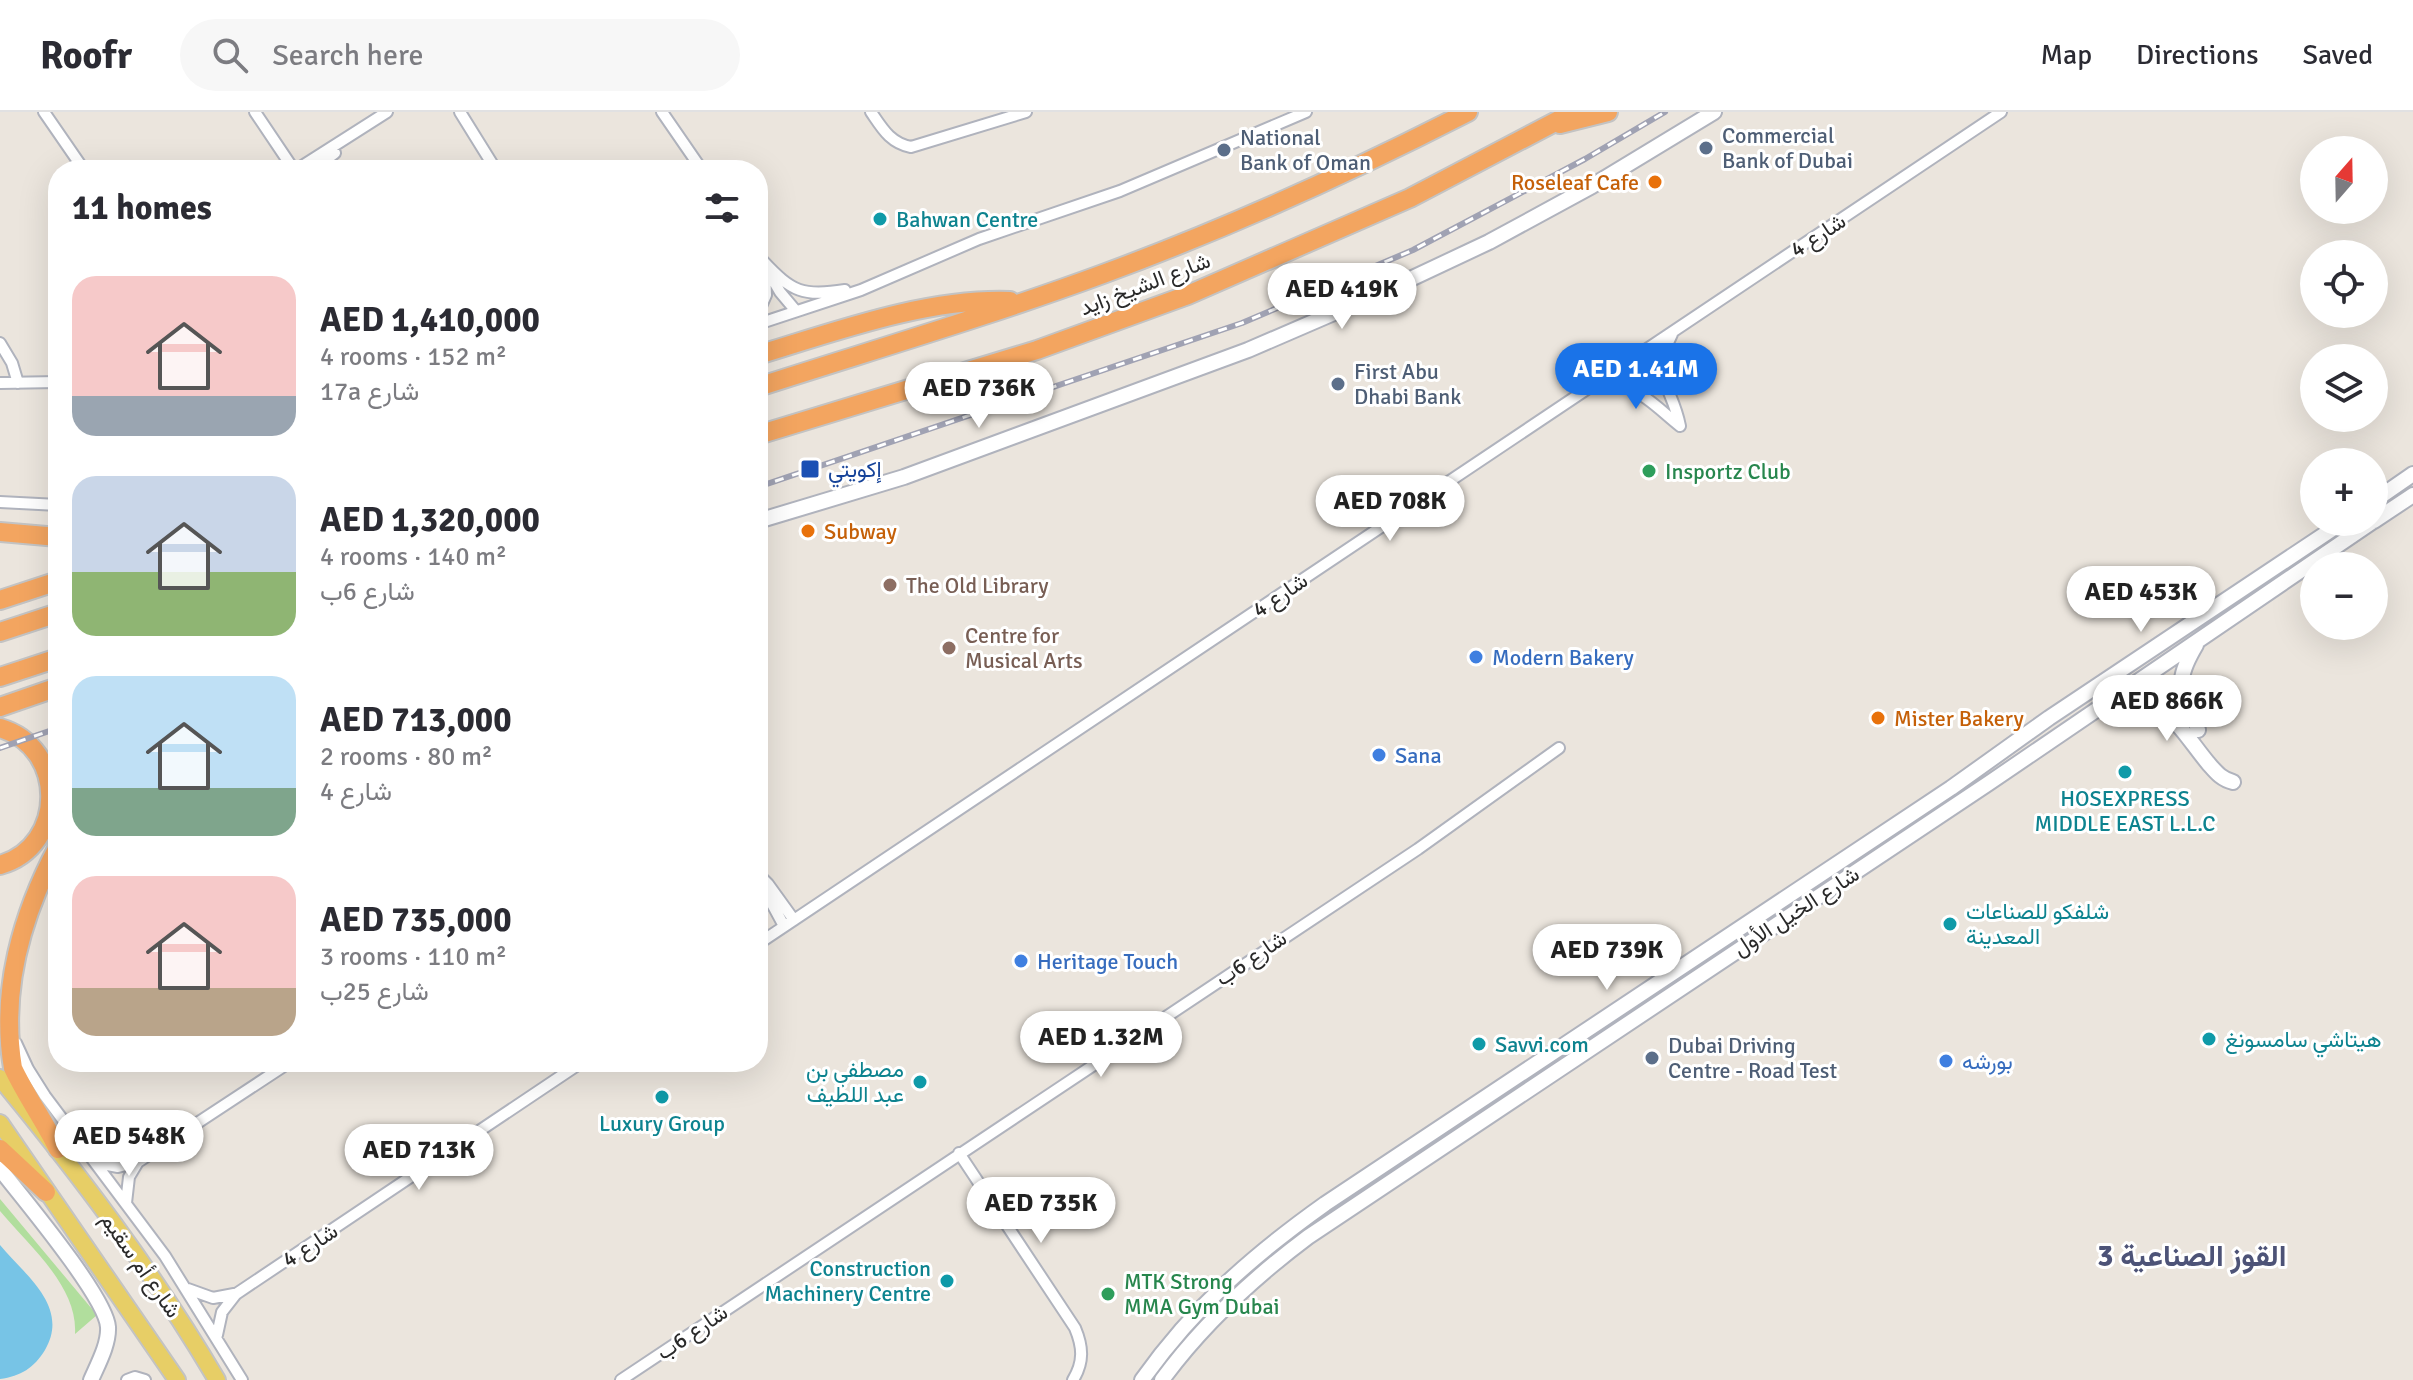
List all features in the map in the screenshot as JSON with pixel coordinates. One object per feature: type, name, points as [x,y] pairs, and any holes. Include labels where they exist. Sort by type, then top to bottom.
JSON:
[{"type":"highway","name":"شارع الشيخ زايد","points":[[768,384],[1024,302],[1230,224],[1355,169],[1468,112]]},
{"type":"highway","name":"شارع الشيخ زايد","points":[[768,432],[1024,354],[1188,295],[1410,198],[1574,112]]},
{"type":"highway","points":[[1553,125],[1608,112]]},
{"type":"highway","points":[[768,352],[930,308],[977,302],[1024,302]]},
{"type":"highway","points":[[0,532],[48,536]]},
{"type":"highway","points":[[0,600],[48,584]]},
{"type":"highway","points":[[0,632],[48,616]]},
{"type":"highway","points":[[0,677],[48,661]]},
{"type":"highway","points":[[0,707],[48,690]]},
{"type":"highway","points":[[0,728],[18,736],[38,754],[48,776]]},
{"type":"highway","points":[[0,865],[18,857],[37,840],[48,819]]},
{"type":"highway","points":[[48,867],[14,933],[3,981],[2,1016],[9,1057],[58,1149]]},
{"type":"highway","points":[[0,1149],[46,1192]]},
{"type":"main road","points":[[768,518],[904,477],[1248,350],[1489,242],[1592,186],[1714,112]]},
{"type":"main road","points":[[2388,491],[2413,474]]},
{"type":"main road","name":"شارع الخيل الأول","points":[[2388,511],[2413,495]]},
{"type":"main road","name":"شارع الخيل الأول","points":[[1142,1380],[1174,1338],[1220,1288],[1271,1242],[1314,1211],[1951,788],[2049,718],[2322,536]]},
{"type":"main road","name":"شارع الخيل الأول","points":[[1162,1380],[1222,1308],[1299,1244],[2351,536]]},
{"type":"main road","points":[[2198,730],[2181,680],[2183,669],[2200,639]]},
{"type":"main road","points":[[2086,717],[2128,702],[2152,705],[2172,718],[2219,776],[2233,782]]},
{"type":"main road","name":"شارع أم سقيم","points":[[0,1078],[58,1149],[148,1270],[217,1380]]},
{"type":"main road","name":"شارع أم سقيم","points":[[0,1123],[177,1380]]},
{"type":"main road","points":[[0,1169],[56,1242],[105,1314],[106,1339],[91,1380]]},
{"type":"street","points":[[44,112],[77,160]]},
{"type":"street","points":[[255,112],[288,160]]},
{"type":"street","points":[[311,160],[387,112]]},
{"type":"street","points":[[452,112],[489,160]]},
{"type":"street","points":[[460,112],[470,132]]},
{"type":"street","points":[[662,112],[695,160]]},
{"type":"street","points":[[871,112],[885,133],[900,144],[917,146],[1026,112]]},
{"type":"street","points":[[768,321],[875,285],[979,239],[1113,194],[1306,112]]},
{"type":"street","name":"شارع 4","points":[[768,937],[2001,112]]},
{"type":"street","points":[[324,160],[367,126]]},
{"type":"street","points":[[768,266],[787,285],[807,293],[821,294],[875,285]]},
{"type":"street","points":[[768,272],[796,311]]},
{"type":"street","points":[[1592,386],[1617,384],[1635,389],[1680,426],[1661,372],[1663,353],[1674,330]]},
{"type":"street","points":[[0,343],[12,363],[18,383]]},
{"type":"street","points":[[0,383],[48,382]]},
{"type":"street","points":[[0,502],[48,504]]},
{"type":"street","name":"شارع 6ب","points":[[621,1380],[1418,849],[1559,748]]},
{"type":"street","points":[[768,890],[789,923]]},
{"type":"street","points":[[3,981],[9,1018],[20,1054],[45,1096],[186,1288],[242,1380]]},
{"type":"street","points":[[97,1163],[118,1167],[138,1162],[275,1072]]},
{"type":"street","name":"شارع 4","points":[[217,1337],[222,1312],[236,1294],[567,1072]]},
{"type":"street","points":[[959,1153],[1075,1328],[1082,1353],[1080,1367],[1073,1380]]},
{"type":"street","points":[[126,1203],[129,1177],[138,1162]]},
{"type":"street","points":[[186,1288],[213,1298],[236,1294]]},
{"type":"street","points":[[127,1380],[135,1377],[145,1380]]},
{"type":"green space","points":[[0,1199],[97,1315],[75,1334],[69,1299],[50,1268],[0,1211]]},
{"type":"water","points":[[0,1245],[42,1293],[52,1320],[45,1350],[36,1362],[21,1373],[0,1379]]},
{"type":"railway","points":[[768,484],[1242,323],[1413,250],[1585,159],[1665,112]]},
{"type":"railway","points":[[0,748],[48,731]]},
{"type":"place","name":"Commercial Bank of Dubai","points":[[1706,148]]},
{"type":"place","name":"National Bank of Oman","points":[[1224,150]]},
{"type":"place","name":"Roseleaf Cafe","points":[[1655,182]]},
{"type":"place","name":"Bahwan Centre","points":[[880,219]]},
{"type":"place","name":"First Abu Dhabi Bank","points":[[1338,384]]},
{"type":"place","name":"إكويتي","points":[[810,469]]},
{"type":"place","name":"Insportz Club","points":[[1649,471]]},
{"type":"place","name":"Subway","points":[[808,531]]},
{"type":"place","name":"The Old Library","points":[[890,585]]},
{"type":"place","name":"Centre for Musical Arts","points":[[949,648]]},
{"type":"place","name":"Modern Bakery","points":[[1476,657]]},
{"type":"place","name":"Mister Bakery","points":[[1878,718]]},
{"type":"place","name":"Sana","points":[[1379,755]]},
{"type":"place","name":"HOSEXPRESS MIDDLE EAST L.L.C","points":[[2125,772]]},
{"type":"place","name":"شلفكو للصناعات المعدينة","points":[[1950,924]]},
{"type":"place","name":"Heritage Touch","points":[[1021,961]]},
{"type":"place","name":"هيتاشي سامسونغ","points":[[2209,1039]]},
{"type":"place","name":"Savvi.com","points":[[1479,1044]]},
{"type":"place","name":"Dubai Driving Centre - Road Test","points":[[1652,1058]]},
{"type":"place","name":"بورشه","points":[[1946,1061]]},
{"type":"place","name":"مصطفي بن عبد اللطيف","points":[[920,1082]]},
{"type":"place","name":"Luxury Group","points":[[662,1097]]},
{"type":"place","name":"Construction Machinery Centre","points":[[947,1281]]},
{"type":"place","name":"MTK Strong MMA Gym Dubai","points":[[1108,1294]]},
{"type":"district","name":"القوز الصناعية 3","points":[[2192,1256]]}]
